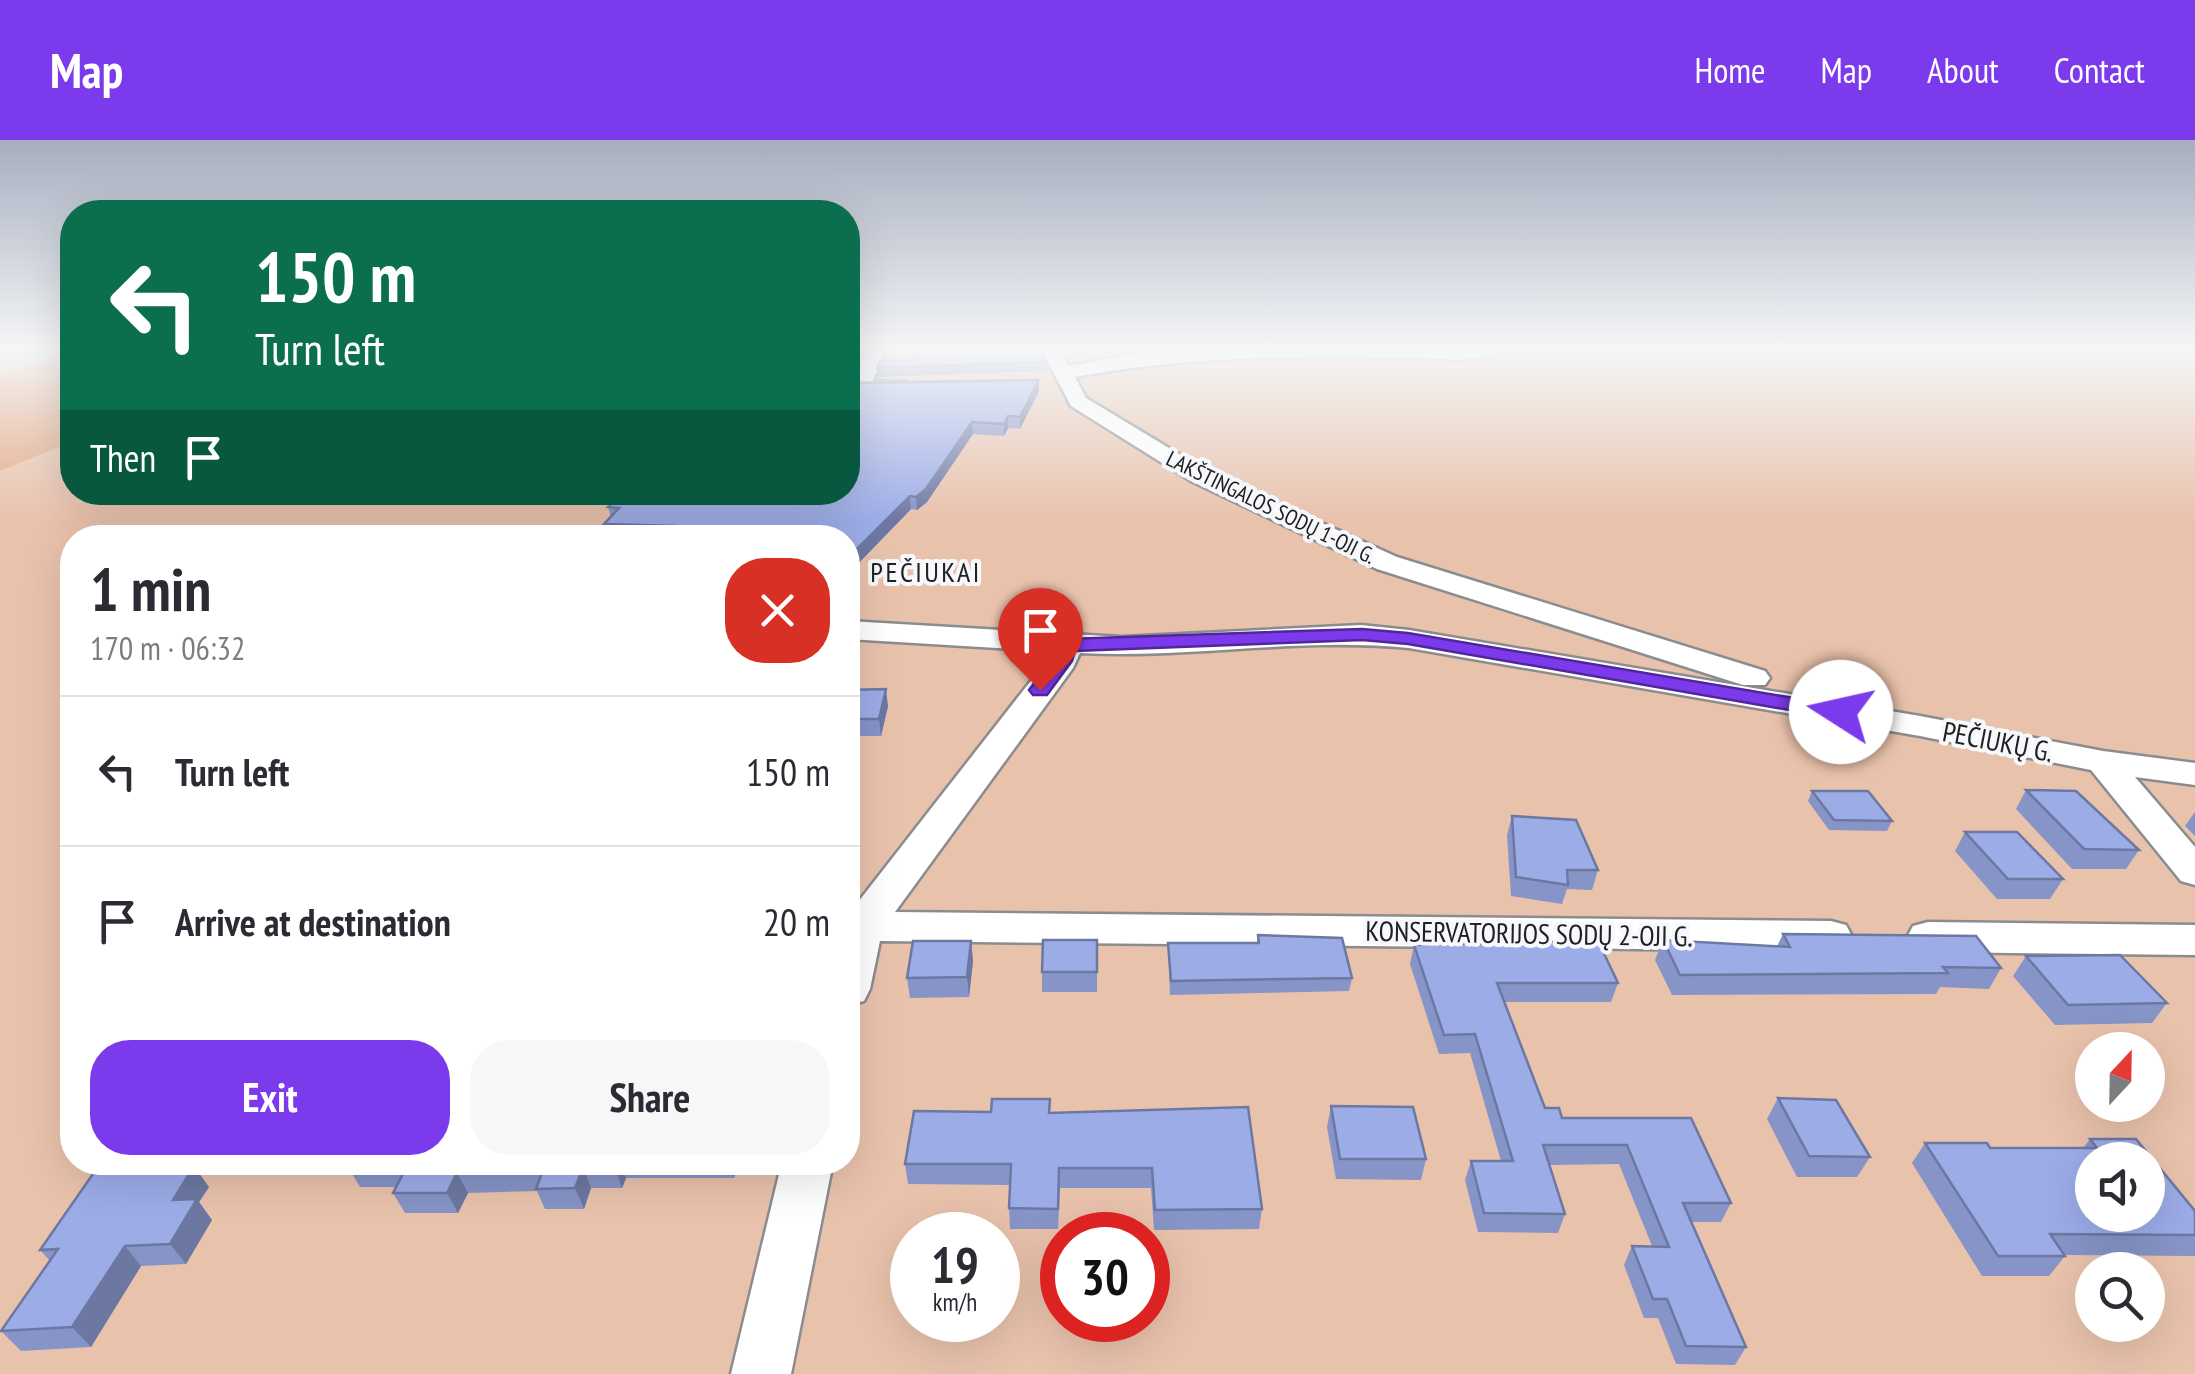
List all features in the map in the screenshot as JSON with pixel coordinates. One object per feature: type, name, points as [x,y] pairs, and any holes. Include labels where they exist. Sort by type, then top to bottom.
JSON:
[{"type":"street","name":"LAKŠTINGALOS SODŲ 1-OJI G.","points":[[1084,407],[1198,476],[1387,563],[1618,638],[1920,726]]},
{"type":"street","name":"PEČIUKŲ G.","points":[[860,631],[1066,645],[1362,634],[1408,638],[1920,726],[2103,762],[2195,774]]},
{"type":"street","points":[[860,943],[1062,661],[1066,645]]},
{"type":"street","points":[[2103,762],[2195,872]]},
{"type":"street","name":"KONSERVATORIJOS SODŲ 2-OJI G.","points":[[860,953],[1874,936],[2195,940]]},
{"type":"street","points":[[761,1374],[805,1175]]},
{"type":"shaded area","points":[[0,407],[60,407],[60,447],[0,471]]},
{"type":"shaded area","points":[[860,407],[2195,407],[2195,1374],[0,1374],[0,471],[60,447],[60,505],[860,505]]},
{"type":"building","points":[[860,407],[1025,407],[1020,417],[1008,416],[1004,424],[972,422],[926,489],[916,497],[910,496],[860,546],[860,525],[604,524],[619,508],[608,507],[860,505]]},
{"type":"building","points":[[886,689],[879,719],[860,719],[860,690]]},
{"type":"building","points":[[2026,790],[2076,791],[2139,850],[2084,849]]},
{"type":"building","points":[[1812,791],[1868,791],[1892,821],[1834,820]]},
{"type":"building","points":[[1512,816],[1576,820],[1598,870],[1567,870],[1568,885],[1516,877]]},
{"type":"building","points":[[1965,832],[2017,832],[2063,879],[2008,879]]},
{"type":"building","points":[[1783,934],[1976,936],[2001,968],[1943,967],[1948,973],[1680,975],[1663,940],[1790,947]]},
{"type":"building","points":[[1258,935],[1342,938],[1352,978],[1171,981],[1168,943],[1259,943]]},
{"type":"building","points":[[1043,940],[1097,940],[1097,972],[1042,972]]},
{"type":"building","points":[[913,941],[971,941],[967,977],[907,978]]},
{"type":"building","points":[[1598,941],[1618,983],[1497,983],[1545,1108],[1559,1108],[1562,1118],[1691,1118],[1731,1203],[1683,1203],[1746,1347],[1686,1346],[1667,1299],[1653,1299],[1632,1246],[1669,1247],[1627,1145],[1543,1145],[1565,1214],[1484,1213],[1471,1161],[1513,1161],[1475,1034],[1444,1035],[1414,945]]},
{"type":"building","points":[[2120,955],[2167,1003],[2068,1005],[2026,956]]},
{"type":"building","points":[[1778,1098],[1836,1100],[1870,1157],[1809,1156]]},
{"type":"building","points":[[992,1099],[1050,1099],[1049,1113],[1248,1107],[1262,1209],[1155,1210],[1152,1168],[1059,1168],[1058,1209],[1009,1208],[1011,1164],[905,1164],[914,1111],[991,1112]]},
{"type":"building","points":[[1331,1106],[1413,1107],[1426,1159],[1340,1159]]},
{"type":"building","points":[[2090,1139],[2136,1139],[2138,1142]]},
{"type":"building","points":[[1925,1143],[1987,1143],[1990,1148],[2075,1148],[2075,1232],[2165,1232],[2165,1174],[2195,1211],[2195,1235],[2050,1234],[2065,1256],[1998,1256]]},
{"type":"building","points":[[92,1175],[188,1175],[173,1200],[197,1199],[170,1244],[125,1246],[72,1327],[1,1331],[58,1249],[40,1250]]},
{"type":"building","points":[[402,1175],[456,1175],[447,1193],[393,1193]]},
{"type":"building","points":[[541,1175],[580,1175],[575,1188],[536,1189]]},
{"type":"district","name":"PEČIUKAI","points":[[926,571]]},
{"type":"route","points":[[1040,690],[1062,661],[1066,645],[1122,646],[1362,634],[1408,638],[1841,712]]}]
